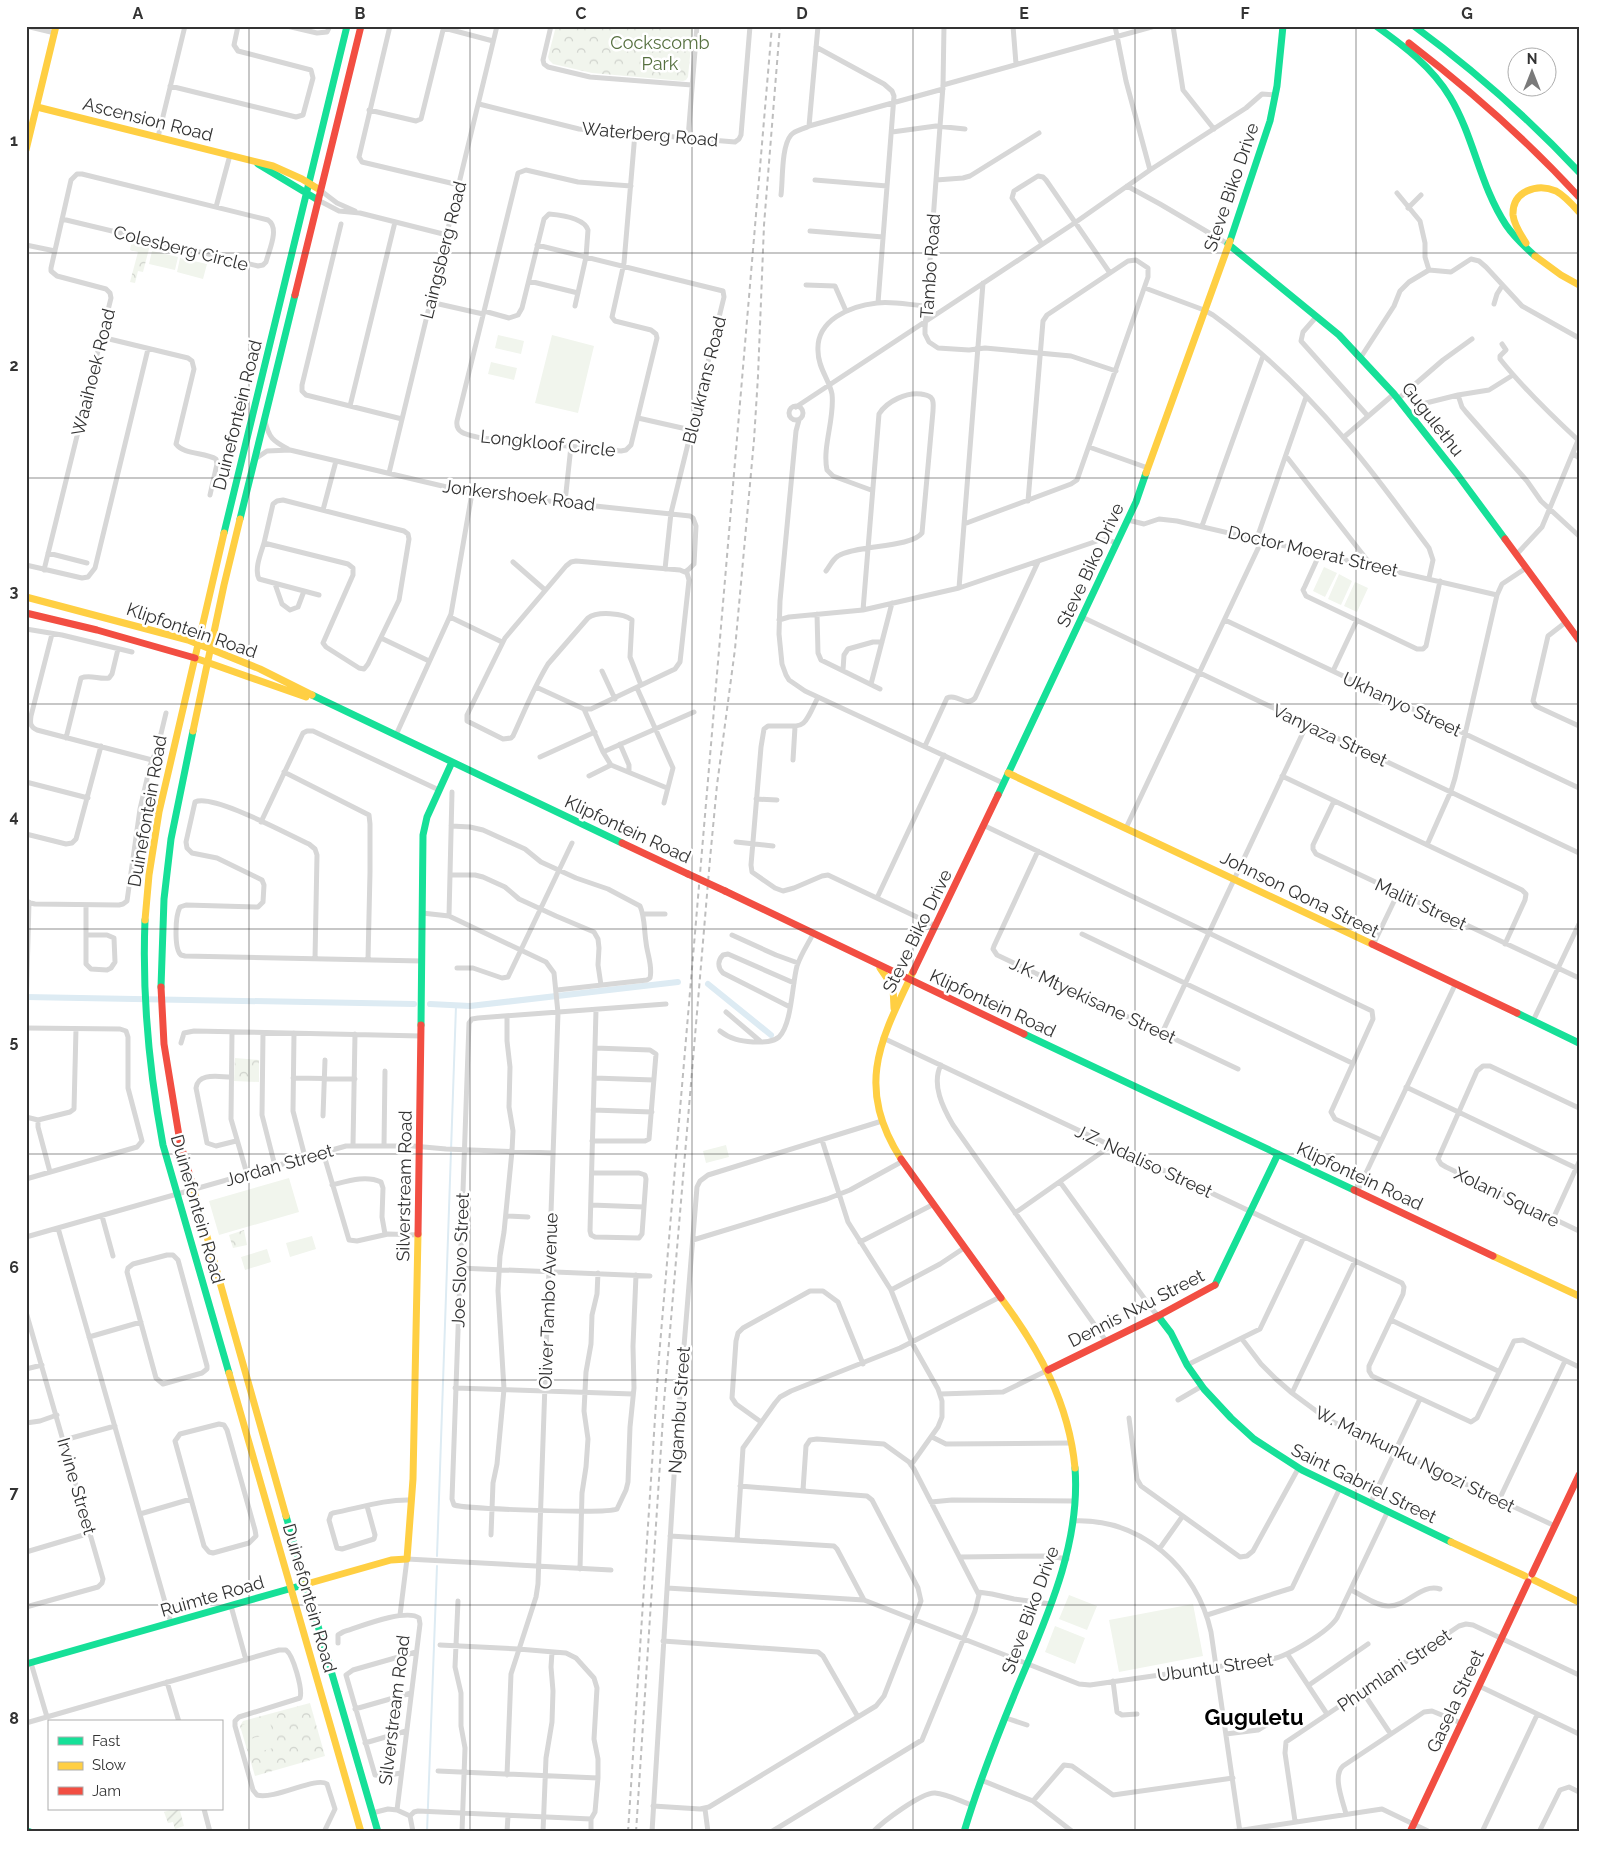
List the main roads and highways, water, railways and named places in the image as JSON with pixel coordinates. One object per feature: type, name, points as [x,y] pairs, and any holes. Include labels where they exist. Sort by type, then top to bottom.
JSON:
[{"type":"main road","name":"Duinefontein Road","points":[[347,26],[219,550],[196,658],[165,779],[154,836],[144,933],[144,990],[148,1054],[154,1099],[164,1145],[361,1832]]},
{"type":"main road","name":"Duinefontein Road","points":[[361,26],[224,585],[171,839],[163,916],[161,990],[164,1044],[175,1119],[192,1190],[378,1832]]},
{"type":"main road","name":"Steve Biko Drive","points":[[964,1832],[981,1780],[1067,1559],[1075,1501],[1072,1443],[1060,1397],[1048,1370],[1000,1297],[894,1147],[882,1121],[876,1089],[877,1064],[883,1038],[983,825],[1000,782],[1008,773],[1128,520],[1204,310],[1230,245],[1270,121],[1283,26]]},
{"type":"main road","points":[[1376,26],[1412,52],[1433,75],[1457,108],[1498,210],[1512,233],[1524,248],[1534,256],[1579,285]]},
{"type":"main road","points":[[1385,26],[1488,106],[1579,197]]},
{"type":"main road","points":[[1414,26],[1490,85],[1579,170]]},
{"type":"main road","points":[[26,150],[56,30]]},
{"type":"main road","name":"Ascension Road","points":[[37,107],[277,167],[320,190]]},
{"type":"main road","name":"Ascension Road","points":[[252,160],[318,200]]},
{"type":"main road","points":[[1534,256],[1514,218],[1515,202],[1524,192],[1536,187],[1549,188],[1562,195],[1579,212]]},
{"type":"main road","name":"Gugulethu","points":[[1230,245],[1317,316],[1361,357],[1396,396],[1579,640]]},
{"type":"main road","name":"Klipfontein Road","points":[[26,597],[142,626],[198,644],[260,669],[879,966],[1579,1296]]},
{"type":"main road","name":"Klipfontein Road","points":[[26,613],[108,631],[196,658],[342,710]]},
{"type":"main road","name":"Silverstream Road","points":[[407,1559],[412,1500],[419,1235],[424,828],[438,790],[452,762]]},
{"type":"main road","name":"Johnson Qona Street","points":[[1008,773],[1234,878],[1579,1043]]},
{"type":"main road","points":[[879,966],[894,990],[894,1013]]},
{"type":"main road","name":"Dennis Nxu Street","points":[[1048,1370],[1158,1316],[1216,1284],[1278,1154]]},
{"type":"main road","name":"Saint Gabriel Street","points":[[1158,1316],[1164,1322],[1202,1386],[1239,1426],[1266,1449],[1298,1470],[1579,1602]]},
{"type":"main road","name":"Gasela Street","points":[[1410,1832],[1579,1476]]},
{"type":"main road","name":"Ruimte Road","points":[[29,1664],[394,1560],[407,1559]]},
{"type":"waterway","points":[[430,1004],[470,1006],[678,982]]},
{"type":"waterway","points":[[708,984],[771,1035]]},
{"type":"waterway","points":[[26,997],[414,1004]]},
{"type":"waterway","points":[[437,1556],[456,1006]]},
{"type":"waterway","points":[[427,1832],[437,1566]]},
{"type":"railway","points":[[628,1832],[659,1357],[772,26]]},
{"type":"railway","points":[[636,1832],[664,1402],[710,859],[717,785],[735,649],[754,440],[764,225],[780,26]]},
{"type":"district","name":"Guguletu","points":[[1254,1717]]},
{"type":"park label","name":"Cockscomb Park","points":[[660,52]]}]
